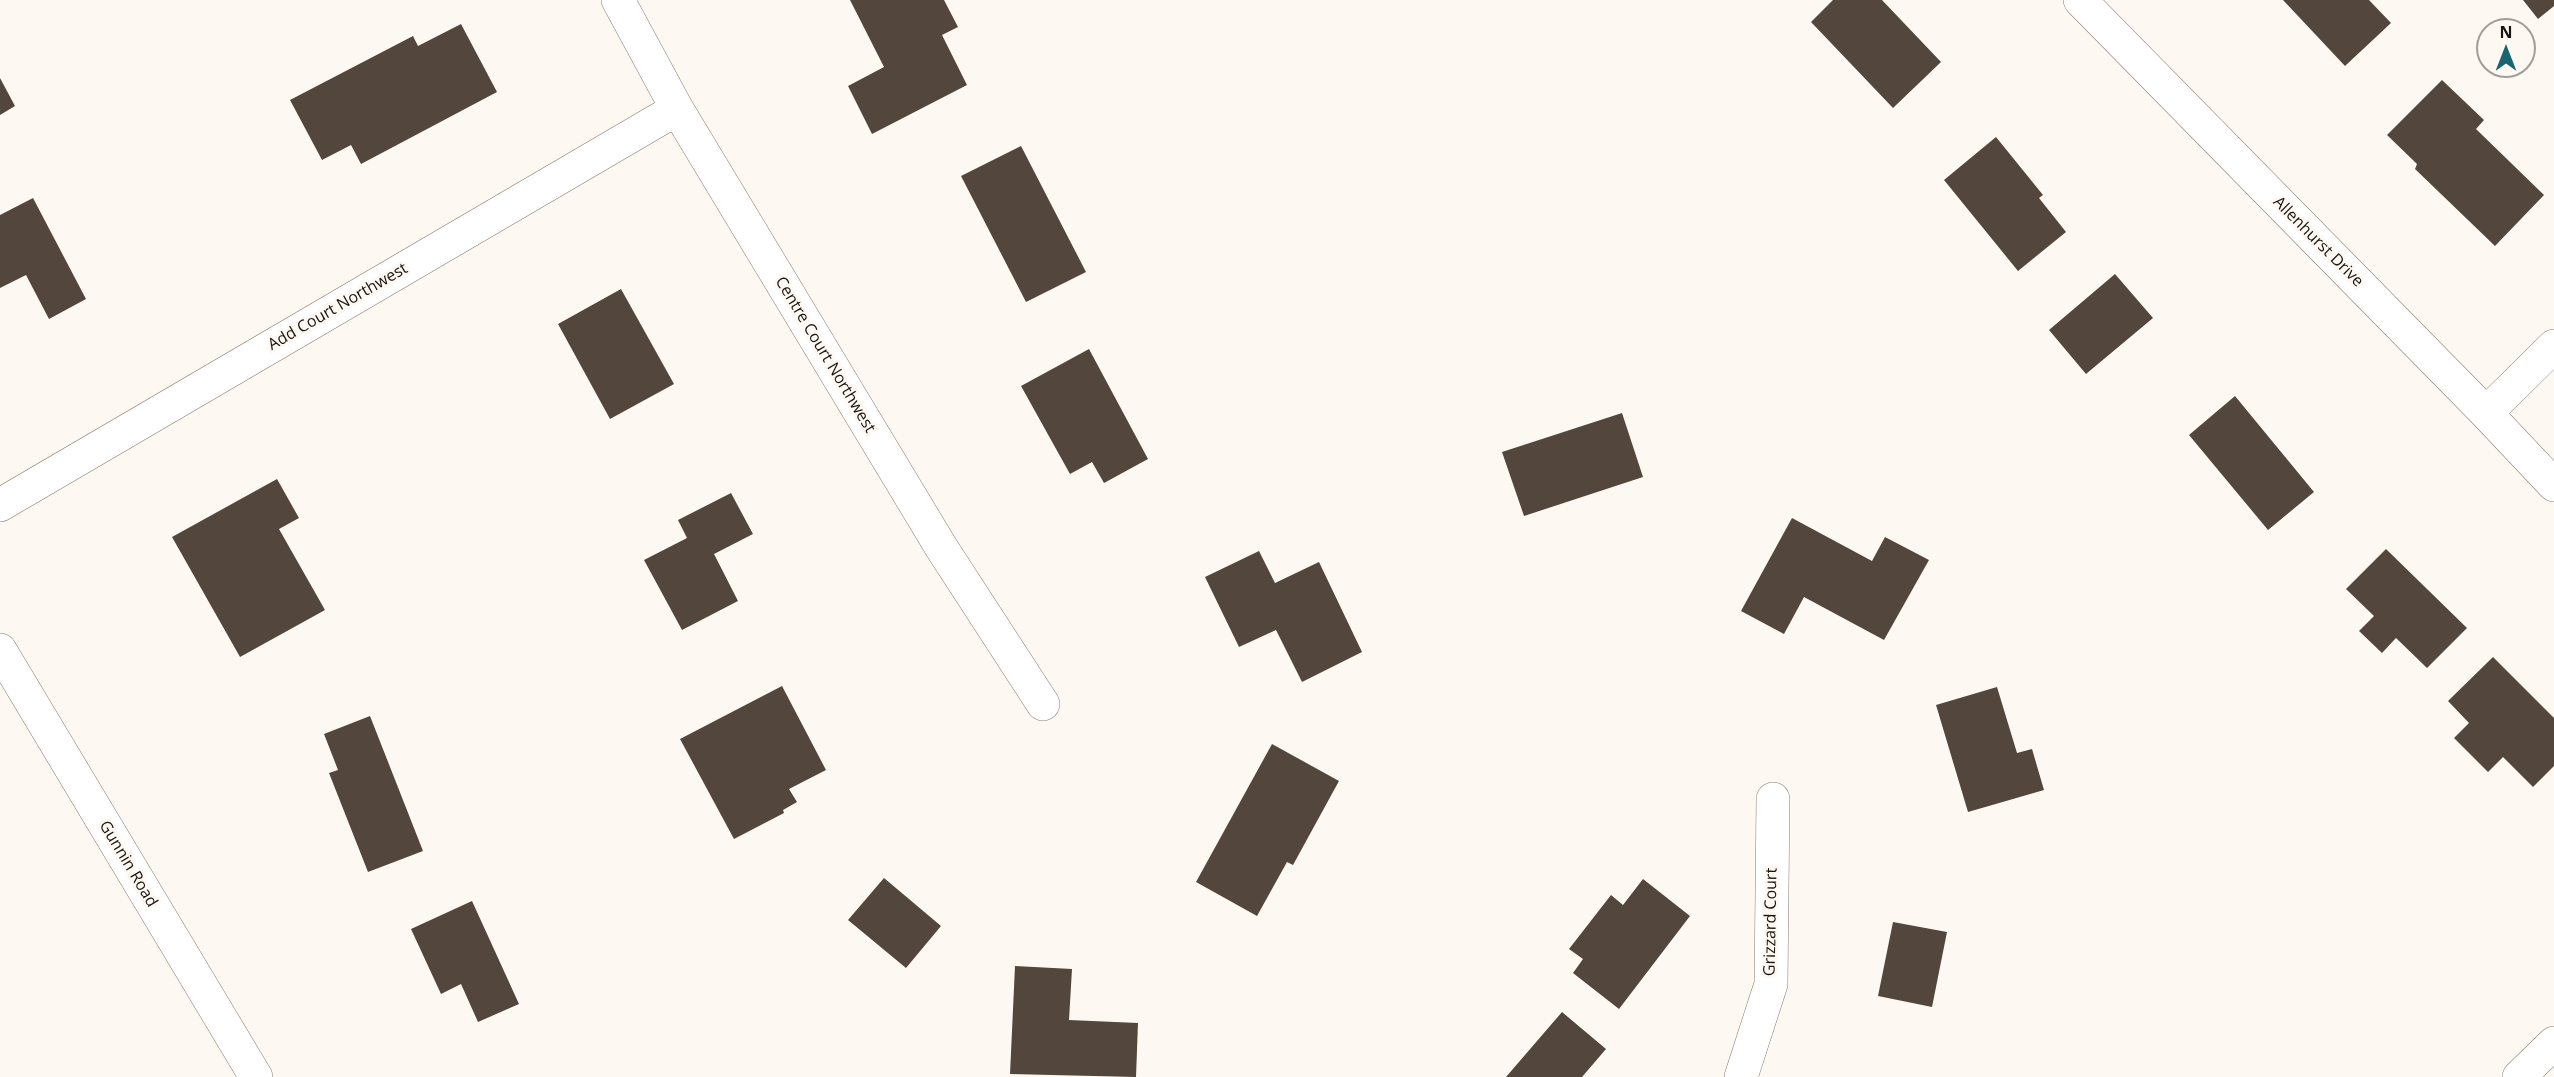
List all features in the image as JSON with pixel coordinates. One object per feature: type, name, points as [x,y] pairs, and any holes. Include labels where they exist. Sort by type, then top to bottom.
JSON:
[{"type":"street","name":"Centre Court Northwest","points":[[618,0],[676,109],[941,547],[1043,704]]},
{"type":"street","name":"Allenhurst Drive","points":[[2080,0],[2486,412],[2554,485]]},
{"type":"street","name":"Add Court Northwest","points":[[0,505],[676,109]]},
{"type":"street","points":[[2486,412],[2554,346]]},
{"type":"street","name":"Gunnin Road","points":[[0,650],[256,1077]]},
{"type":"street","name":"Grizzard Court","points":[[1741,1077],[1771,984],[1773,799]]},
{"type":"street","points":[[2519,1077],[2554,1043]]},
{"type":"building","points":[[850,0],[944,0],[958,27],[942,35],[967,85],[872,134],[848,86],[884,67]]},
{"type":"building","points":[[1833,0],[1882,0],[1941,62],[1893,108],[1811,22]]},
{"type":"building","points":[[2283,0],[2369,0],[2391,23],[2345,66]]},
{"type":"building","points":[[2523,0],[2554,0],[2554,6],[2538,19]]},
{"type":"building","points":[[461,24],[497,92],[361,164],[351,145],[322,160],[290,100],[413,36],[418,46]]},
{"type":"building","points":[[0,78],[15,106],[0,115]]},
{"type":"building","points":[[2442,80],[2484,120],[2476,129],[2544,195],[2495,246],[2415,169],[2417,164],[2387,135]]},
{"type":"building","points":[[1996,137],[2043,195],[2039,198],[2066,232],[2018,271],[1944,180]]},
{"type":"building","points":[[1021,146],[1086,272],[1026,302],[961,176]]},
{"type":"building","points":[[33,198],[86,299],[49,319],[26,275],[0,288],[0,215]]},
{"type":"building","points":[[2115,274],[2153,318],[2086,374],[2049,330]]},
{"type":"building","points":[[621,289],[674,384],[610,419],[558,324]]},
{"type":"building","points":[[1089,349],[1148,459],[1104,483],[1092,462],[1070,474],[1021,386]]},
{"type":"building","points":[[2235,396],[2314,492],[2268,530],[2189,435]]},
{"type":"building","points":[[1622,413],[1643,477],[1524,516],[1502,452]]},
{"type":"building","points":[[277,479],[299,518],[279,529],[325,610],[240,657],[172,537]]},
{"type":"building","points":[[731,493],[753,534],[714,554],[738,601],[682,630],[644,560],[687,538],[678,520]]},
{"type":"building","points":[[1792,518],[1872,561],[1885,537],[1929,560],[1884,640],[1804,597],[1784,634],[1741,611]]},
{"type":"building","points":[[2386,549],[2467,628],[2427,668],[2396,638],[2382,653],[2359,631],[2374,616],[2346,589]]},
{"type":"building","points":[[1259,551],[1275,583],[1319,562],[1362,652],[1302,682],[1276,630],[1239,647],[1205,577]]},
{"type":"building","points":[[2493,657],[2554,718],[2554,766],[2533,787],[2503,757],[2488,772],[2454,738],[2469,723],[2448,701]]},
{"type":"building","points":[[782,686],[826,770],[789,789],[797,802],[783,810],[784,813],[734,839],[680,739]]},
{"type":"building","points":[[1997,687],[2017,753],[2032,749],[2044,790],[1968,812],[1936,705]]},
{"type":"building","points":[[370,716],[423,851],[368,872],[329,773],[338,770],[324,734]]},
{"type":"building","points":[[1272,744],[1339,781],[1293,865],[1287,862],[1257,916],[1196,882]]},
{"type":"building","points":[[884,878],[941,926],[906,968],[848,920]]},
{"type":"building","points":[[1643,879],[1690,916],[1619,1009],[1573,973],[1583,959],[1569,949],[1611,895],[1623,905]]},
{"type":"building","points":[[472,901],[519,1004],[478,1022],[461,984],[441,994],[411,929]]},
{"type":"building","points":[[1893,922],[1947,932],[1932,1007],[1878,996]]},
{"type":"building","points":[[1015,966],[1072,969],[1069,1020],[1138,1023],[1136,1077],[1010,1074]]},
{"type":"building","points":[[1562,1012],[1606,1049],[1582,1077],[1506,1077]]}]
